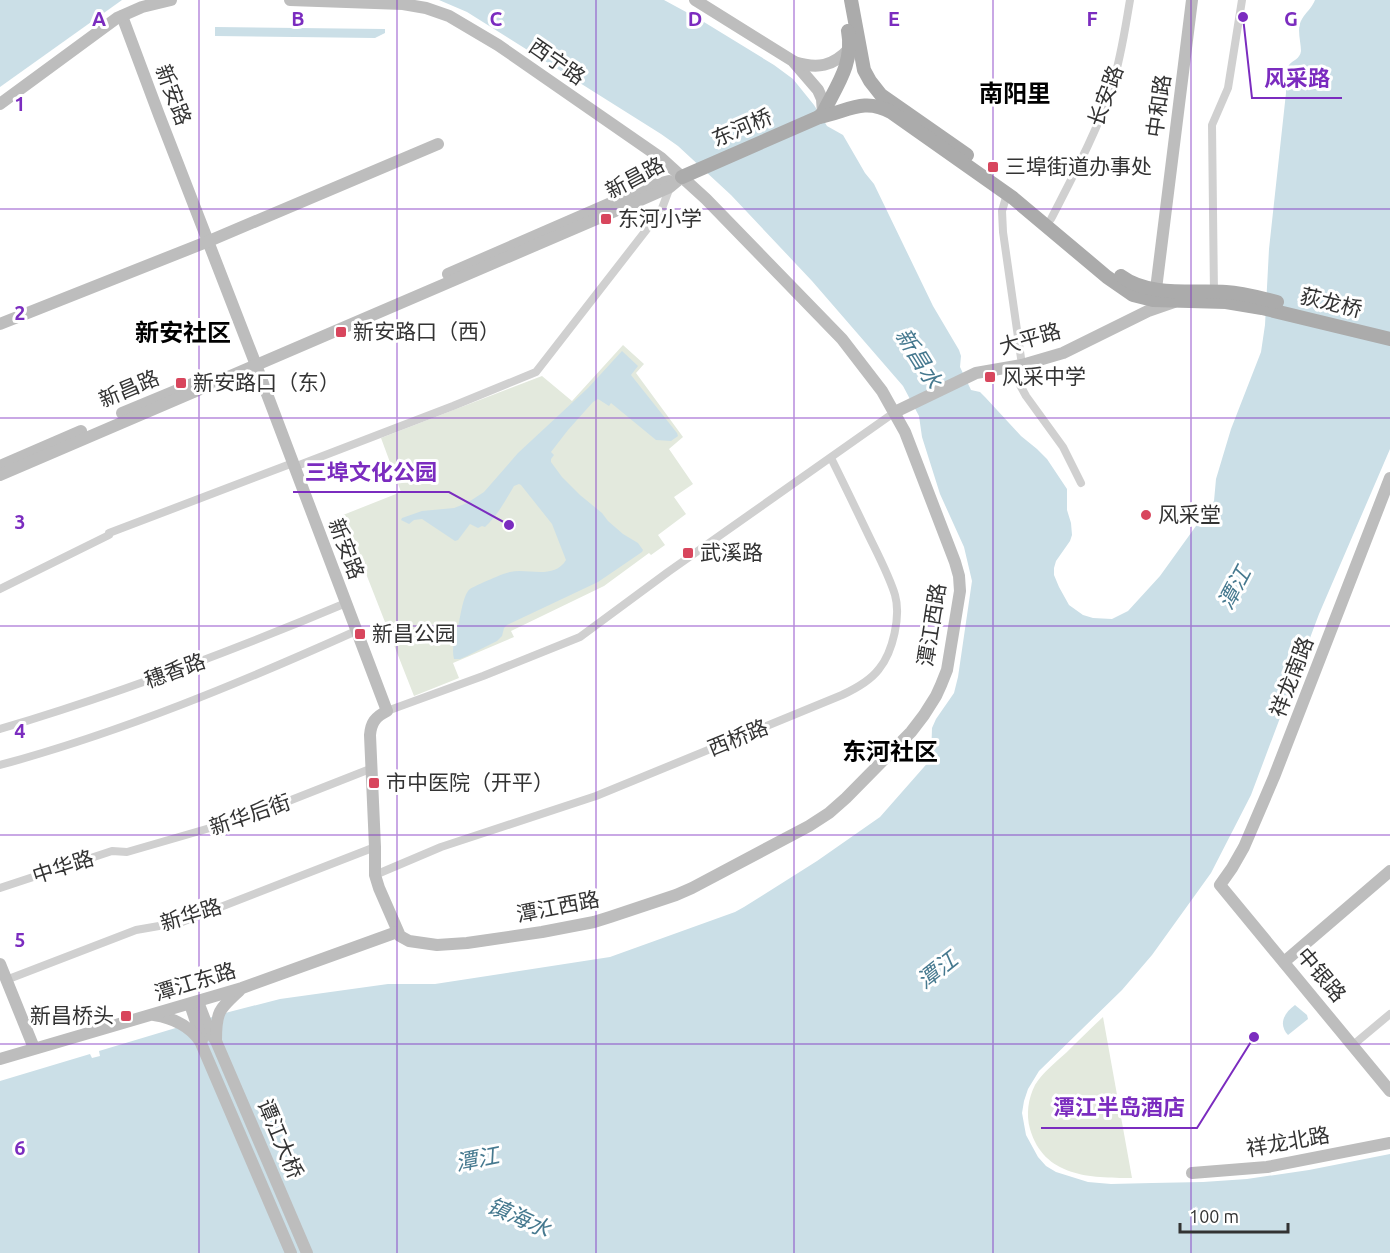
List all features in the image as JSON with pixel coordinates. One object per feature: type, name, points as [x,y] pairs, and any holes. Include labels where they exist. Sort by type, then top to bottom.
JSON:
[{"type":"main road","points":[[821,115],[846,68],[850,48],[842,0]]},
{"type":"main road","points":[[851,0],[864,70],[881,94],[1018,191],[1126,280],[1137,286],[1214,297],[1245,294],[1263,303]]},
{"type":"main road","points":[[838,84],[850,75],[863,77],[870,81]]},
{"type":"main road","name":"东河桥","points":[[682,177],[821,115],[870,105],[886,110],[1007,194],[1120,287],[1133,295],[1177,301],[1214,297]]},
{"type":"main road","name":"荻龙桥","points":[[1263,303],[1390,330]]},
{"type":"main road","name":"荻龙桥","points":[[1263,303],[1390,339]]},
{"type":"street","points":[[0,104],[117,18],[142,7],[171,0]]},
{"type":"street","name":"西宁路","points":[[290,0],[403,4],[426,8],[449,16],[498,45],[652,152],[682,177]]},
{"type":"street","points":[[695,0],[793,61],[812,66],[823,66],[841,57],[850,48]]},
{"type":"street","name":"长安路","points":[[1051,219],[1090,139],[1112,86],[1121,54],[1130,0]]},
{"type":"street","name":"中和路","points":[[1156,289],[1192,0]]},
{"type":"street","points":[[1214,297],[1212,124],[1228,88],[1242,0]]},
{"type":"street","name":"新安路","points":[[122,16],[387,711]]},
{"type":"street","points":[[793,61],[818,90],[822,99],[821,115]]},
{"type":"street","points":[[0,324],[208,241],[438,144]]},
{"type":"street","name":"新昌路","points":[[0,466],[670,187],[682,177]]},
{"type":"street","name":"新昌路","points":[[0,475],[650,186],[682,177]]},
{"type":"street","name":"潭江西路","points":[[397,932],[404,939],[413,942],[446,945],[542,932],[594,922],[676,895],[741,863],[829,813],[911,732],[941,686],[947,670],[960,581],[956,562],[895,412],[882,391],[842,339],[731,224],[682,177]]},
{"type":"street","points":[[0,589],[109,534],[453,406],[536,372],[661,211],[670,187]]},
{"type":"street","points":[[1007,194],[1002,211],[1003,232],[1020,385],[1062,447],[1081,483]]},
{"type":"street","name":"大平路","points":[[895,412],[976,373],[1019,365],[1063,353],[1148,311],[1177,301]]},
{"type":"street","points":[[397,932],[375,875],[369,735],[372,724],[378,716],[580,637],[895,412]]},
{"type":"street","name":"西桥路","points":[[375,875],[441,847],[596,796],[842,695],[874,675],[884,661],[894,635],[895,595],[876,550],[831,458]]},
{"type":"street","name":"祥龙南路","points":[[1220,885],[1244,847],[1265,797],[1390,478]]},
{"type":"street","name":"穗香路","points":[[0,729],[203,661],[346,603]]},
{"type":"street","points":[[0,765],[84,740],[156,714],[267,670],[356,631]]},
{"type":"street","name":"新华后街","points":[[127,852],[248,818],[370,769]]},
{"type":"street","name":"新华路","points":[[6,980],[136,930],[182,922],[375,847]]},
{"type":"street","name":"中华路","points":[[0,888],[112,851],[127,852]]},
{"type":"street","points":[[1284,962],[1390,872]]},
{"type":"street","name":"中银路","points":[[1220,885],[1390,1090]]},
{"type":"street","name":"潭江东路","points":[[0,1059],[242,988],[397,932]]},
{"type":"street","points":[[374,941],[392,939],[413,942]]},
{"type":"street","points":[[0,966],[34,1048]]},
{"type":"street","points":[[216,1041],[215,1026],[220,1012],[242,988]]},
{"type":"street","name":"谭江大桥","points":[[194,1003],[216,1041],[307,1253]]},
{"type":"street","name":"谭江大桥","points":[[194,1003],[204,1046],[291,1253]]},
{"type":"street","points":[[1353,1045],[1390,1014]]},
{"type":"street","points":[[150,1015],[182,1024],[192,1031],[204,1046]]},
{"type":"street","name":"祥龙北路","points":[[1192,1173],[1229,1172],[1267,1167],[1390,1143]]},
{"type":"shaded area","points":[[623,345],[644,364],[636,373],[683,437],[669,449],[693,484],[674,497],[686,514],[658,535],[665,545],[651,555],[649,553],[604,586],[511,631],[514,637],[453,663],[459,678],[414,696],[343,515],[401,492],[381,438],[542,376],[572,401]]},
{"type":"shaded area","points":[[1103,1017],[1132,1178],[1085,1175],[1057,1166],[1037,1145],[1030,1129],[1029,1101],[1038,1080]]},
{"type":"water","points":[[0,0],[122,0],[0,87]]},
{"type":"water","points":[[439,0],[664,0],[699,19],[793,79],[827,126],[843,135],[874,184],[933,306],[959,350],[960,367],[971,390],[980,392],[1021,436],[1047,459],[1067,489],[1067,510],[1072,535],[1056,561],[1054,575],[1069,605],[1083,615],[1112,619],[1128,611],[1160,576],[1214,501],[1216,479],[1231,429],[1261,352],[1286,75],[1289,65],[1298,58],[1301,51],[1300,23],[1315,0],[1390,0],[1390,449],[1319,614],[1251,795],[1211,873],[1152,955],[1122,990],[1039,1071],[1028,1089],[1022,1113],[1026,1135],[1038,1157],[1046,1166],[1056,1172],[1088,1182],[1111,1184],[1247,1179],[1309,1170],[1390,1154],[1390,1253],[0,1253],[0,1081],[90,1054],[92,1058],[100,1056],[99,1051],[280,999],[388,984],[435,984],[610,957],[744,907],[817,861],[880,817],[931,759],[932,728],[954,693],[958,677],[972,581],[964,547],[940,494],[922,437],[919,416],[903,386],[812,281],[731,195],[678,146],[467,12]]},
{"type":"water","points":[[215,27],[385,29],[385,33],[375,38],[215,36]]},
{"type":"water","points":[[622,351],[638,366],[631,375],[678,436],[671,441],[656,440],[611,403],[609,406],[598,399],[568,430],[551,452],[554,455],[551,462],[580,495],[623,534],[638,543],[642,552],[598,582],[507,625],[497,641],[460,659],[454,659],[455,636],[463,602],[469,590],[510,572],[555,570],[566,560],[552,524],[519,484],[514,486],[498,513],[485,527],[478,528],[470,524],[455,541],[422,519],[414,520],[409,524],[401,520],[402,518],[422,511],[454,508],[484,492],[518,453],[588,388]]},
{"type":"water","points":[[1295,1005],[1307,1015],[1308,1019],[1288,1035],[1283,1023],[1288,1012]]},
{"type":"place","name":"风采路","points":[[1243,17]]},
{"type":"place","name":"三埠街道办事处","points":[[993,167]]},
{"type":"place","name":"东河小学","points":[[606,219]]},
{"type":"place","name":"新安路口（西）","points":[[341,332]]},
{"type":"place","name":"风采中学","points":[[990,377]]},
{"type":"place","name":"新安路口（东）","points":[[181,383]]},
{"type":"place","name":"风采堂","points":[[1146,515]]},
{"type":"place","name":"三埠文化公园","points":[[509,525]]},
{"type":"place","name":"武溪路","points":[[688,553]]},
{"type":"place","name":"新昌公园","points":[[360,634]]},
{"type":"place","name":"市中医院（开平）","points":[[374,783]]},
{"type":"place","name":"新昌桥头","points":[[126,1016]]},
{"type":"place","name":"潭江半岛酒店","points":[[1254,1037]]},
{"type":"district","name":"南阳里","points":[[1015,94]]},
{"type":"district","name":"新安社区","points":[[183,333]]},
{"type":"district","name":"东河社区","points":[[890,752]]},
{"type":"water label","name":"新昌水","points":[[919,358]]},
{"type":"water label","name":"潭江","points":[[1234,588]]},
{"type":"water label","name":"潭江","points":[[937,970]]},
{"type":"water label","name":"潭江","points":[[477,1159]]},
{"type":"water label","name":"镇海水","points":[[519,1217]]}]
